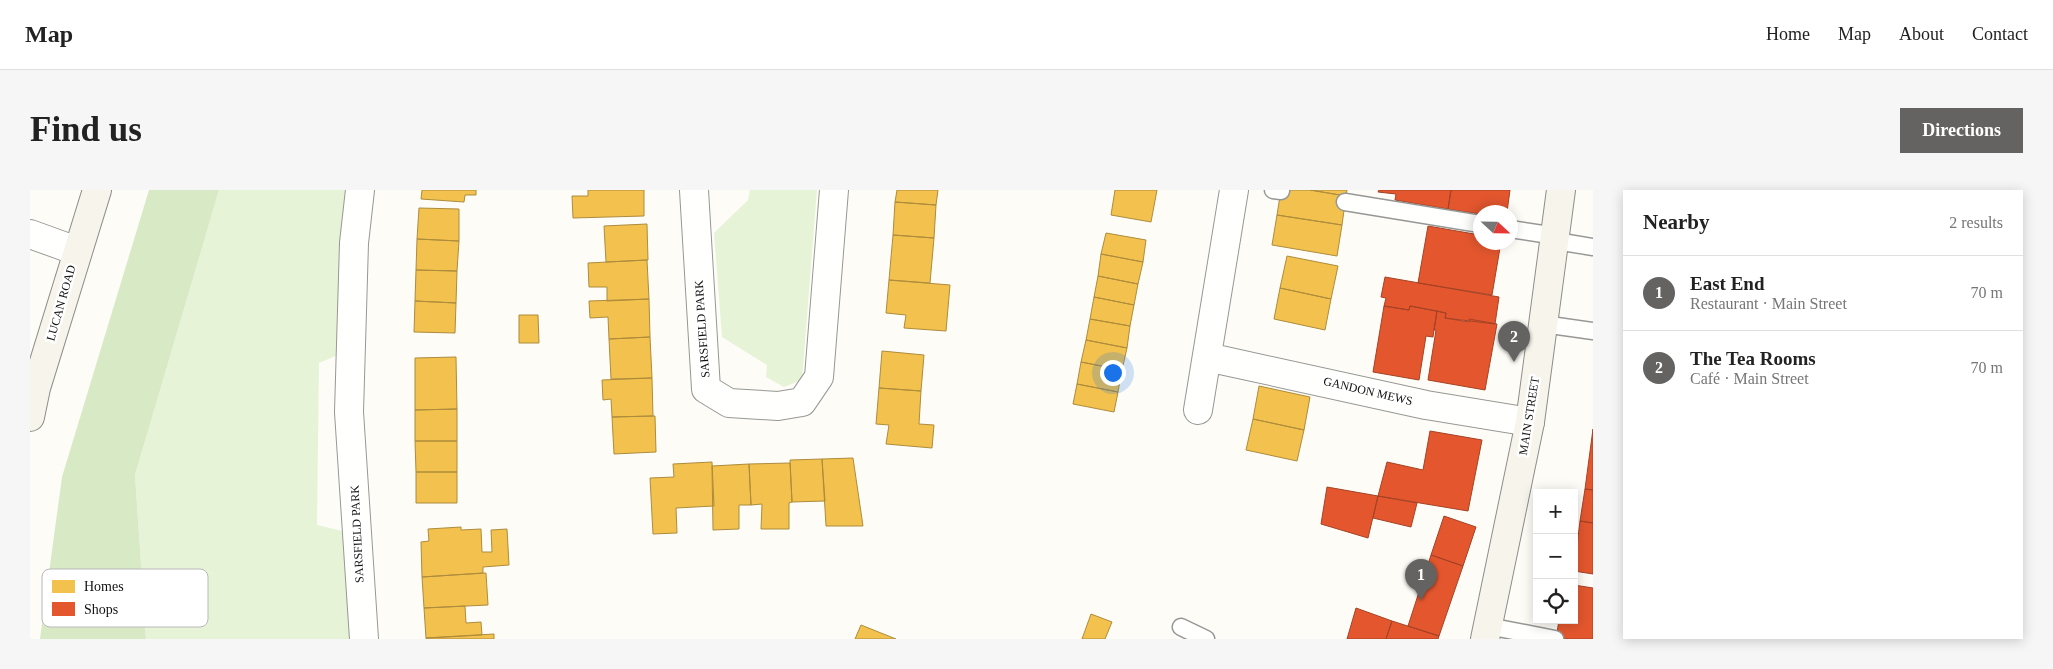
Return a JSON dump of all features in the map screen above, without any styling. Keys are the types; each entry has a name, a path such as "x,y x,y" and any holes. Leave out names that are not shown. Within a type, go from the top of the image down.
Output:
{"main road":[{"name":"LUCAN ROAD","path":"30,417 36,388 97,190"},
{"name":"MAIN STREET","path":"1487,633 1530,422 1556,239 1561,190"}],"street":[{"name":"SARSFIELD PARK","path":"360,190 354,243 349,412 364,639"},
{"name":"SARSFIELD PARK","path":"694,190 706,390 729,403 778,406 802,402 819,377 834,190"},
{"path":"1198,410 1234,190"},
{"path":"30,234 77,251"},
{"name":"GANDON MEWS","path":"1207,356 1426,404 1530,422"}],"lane":[{"path":"1345,202 1473,223"},
{"path":"1518,231 1593,247"},
{"path":"1543,324 1593,331"},
{"path":"1181,627 1206,639"},
{"path":"1487,633 1555,639"}],"green space":[{"path":"149,190 219,190 135,475 141,569 50,569 62,477"},
{"path":"219,190 345,190 338,355 319,363 317,525 342,531 351,639 146,639 145,627 208,627 208,569 141,569 135,475"},
{"path":"750,190 817,190 802,380 784,387 766,377 767,365 722,337 714,233 748,200"},
{"path":"42,624 42,627 145,627 146,639 40,639"}],"building: Homes":[{"path":"422,190 476,190 476,195 465,195 464,202 421,199"},
{"path":"588,190 644,190 644,216 573,218 572,196 588,196"},
{"path":"897,190 938,190 936,205 895,202"},
{"path":"1115,190 1157,190 1151,222 1111,215"},
{"path":"1281,190 1310,190 1346,196 1342,225 1277,215"},
{"path":"1310,190 1347,190 1346,196"},
{"path":"895,202 936,205 934,238 893,235"},
{"path":"419,208 459,209 459,241 417,239"},
{"path":"1277,215 1342,225 1337,256 1272,245"},
{"path":"647,224 648,260 606,262 604,226"},
{"path":"1106,233 1146,240 1143,262 1101,254"},
{"path":"893,235 934,238 930,283 889,280"},
{"path":"417,239 459,241 457,271 416,270"},
{"path":"1101,254 1143,262 1138,284 1098,276"},
{"path":"1287,256 1338,266 1331,299 1280,288"},
{"path":"647,260 649,299 607,301 607,287 589,287 588,263"},
{"path":"416,270 457,271 456,303 415,301"},
{"path":"1098,276 1138,284 1134,305 1094,297"},
{"path":"889,280 950,285 946,331 904,328 906,315 886,313"},
{"path":"1280,288 1331,299 1325,330 1274,319"},
{"path":"1094,297 1134,305 1130,326 1090,319"},
{"path":"649,299 650,337 609,339 608,317 590,318 589,301"},
{"path":"415,301 456,303 455,333 414,332"},
{"path":"519,315 538,315 539,343 519,343"},
{"path":"1090,319 1130,326 1127,348 1086,340"},
{"path":"650,337 652,378 611,379 609,339"},
{"path":"1086,340 1127,348 1122,370 1081,362"},
{"path":"882,351 924,355 921,391 879,388"},
{"path":"456,357 457,409 415,410 415,358"},
{"path":"1081,362 1122,370 1118,392 1077,384"},
{"path":"652,378 653,416 612,417 611,399 603,400 602,380"},
{"path":"1077,384 1118,392 1114,412 1073,404"},
{"path":"1259,386 1310,397 1304,430 1253,419"},
{"path":"879,388 921,391 919,424 934,425 932,448 886,444 889,425 876,424"},
{"path":"457,409 457,441 415,441 415,410"},
{"path":"655,416 656,452 614,454 612,417"},
{"path":"1253,419 1304,430 1297,461 1246,450"},
{"path":"415,441 457,441 457,472 416,472"},
{"path":"853,458 863,526 826,526 822,459"},
{"path":"822,459 825,501 792,502 790,460"},
{"path":"712,462 714,506 676,508 677,533 653,534 650,478 674,477 673,464"},
{"path":"790,463 792,502 789,503 789,529 761,529 762,504 751,505 749,464"},
{"path":"749,464 751,505 739,505 739,529 713,530 712,466"},
{"path":"416,472 457,472 457,503 416,503"},
{"path":"461,527 461,530 481,529 482,552 492,552 491,530 507,529 509,565 483,567 483,573 422,577 421,542 429,541 428,529"},
{"path":"486,573 488,605 424,608 422,577"},
{"path":"465,606 466,623 481,622 482,635 426,638 424,608"},
{"path":"1091,614 1112,622 1105,639 1082,639"},
{"path":"861,625 896,639 855,639"},
{"path":"494,634 494,639 426,639 426,638"}],"building: Shops":[{"path":"1379,190 1451,190 1448,209 1395,200 1396,194 1378,192"},
{"path":"1451,190 1510,190 1508,205 1473,205 1473,213 1448,209"},
{"path":"1428,226 1473,234 1473,250 1500,250 1492,295 1418,283"},
{"path":"1385,277 1499,297 1495,324 1445,318 1446,313 1410,306 1409,310 1384,306 1386,298 1381,297"},
{"path":"1384,306 1409,310 1410,306 1437,311 1433,337 1426,336 1419,380 1373,372"},
{"path":"1437,311 1446,313 1445,318 1469,322 1469,319 1497,324 1485,390 1428,380"},
{"path":"1593,429 1593,490 1585,489"},
{"path":"1430,431 1482,440 1468,511 1378,496 1387,462 1423,470"},
{"path":"1327,487 1378,496 1368,538 1321,524"},
{"path":"1585,489 1593,490 1593,523 1580,521"},
{"path":"1378,496 1417,503 1411,527 1373,518"},
{"path":"1444,516 1476,527 1463,566 1431,555"},
{"path":"1580,521 1593,523 1593,574 1578,572"},
{"path":"1431,555 1463,566 1439,636 1408,626"},
{"path":"1578,586 1593,588 1593,639 1556,639 1558,624 1578,624"},
{"path":"1356,608 1392,621 1386,639 1347,639"},
{"path":"1392,621 1439,636 1438,639 1386,639"}],"place":[{"name":"The Tea Rooms","path":"1514,362"},
{"name":"East End","path":"1421,600"}]}
